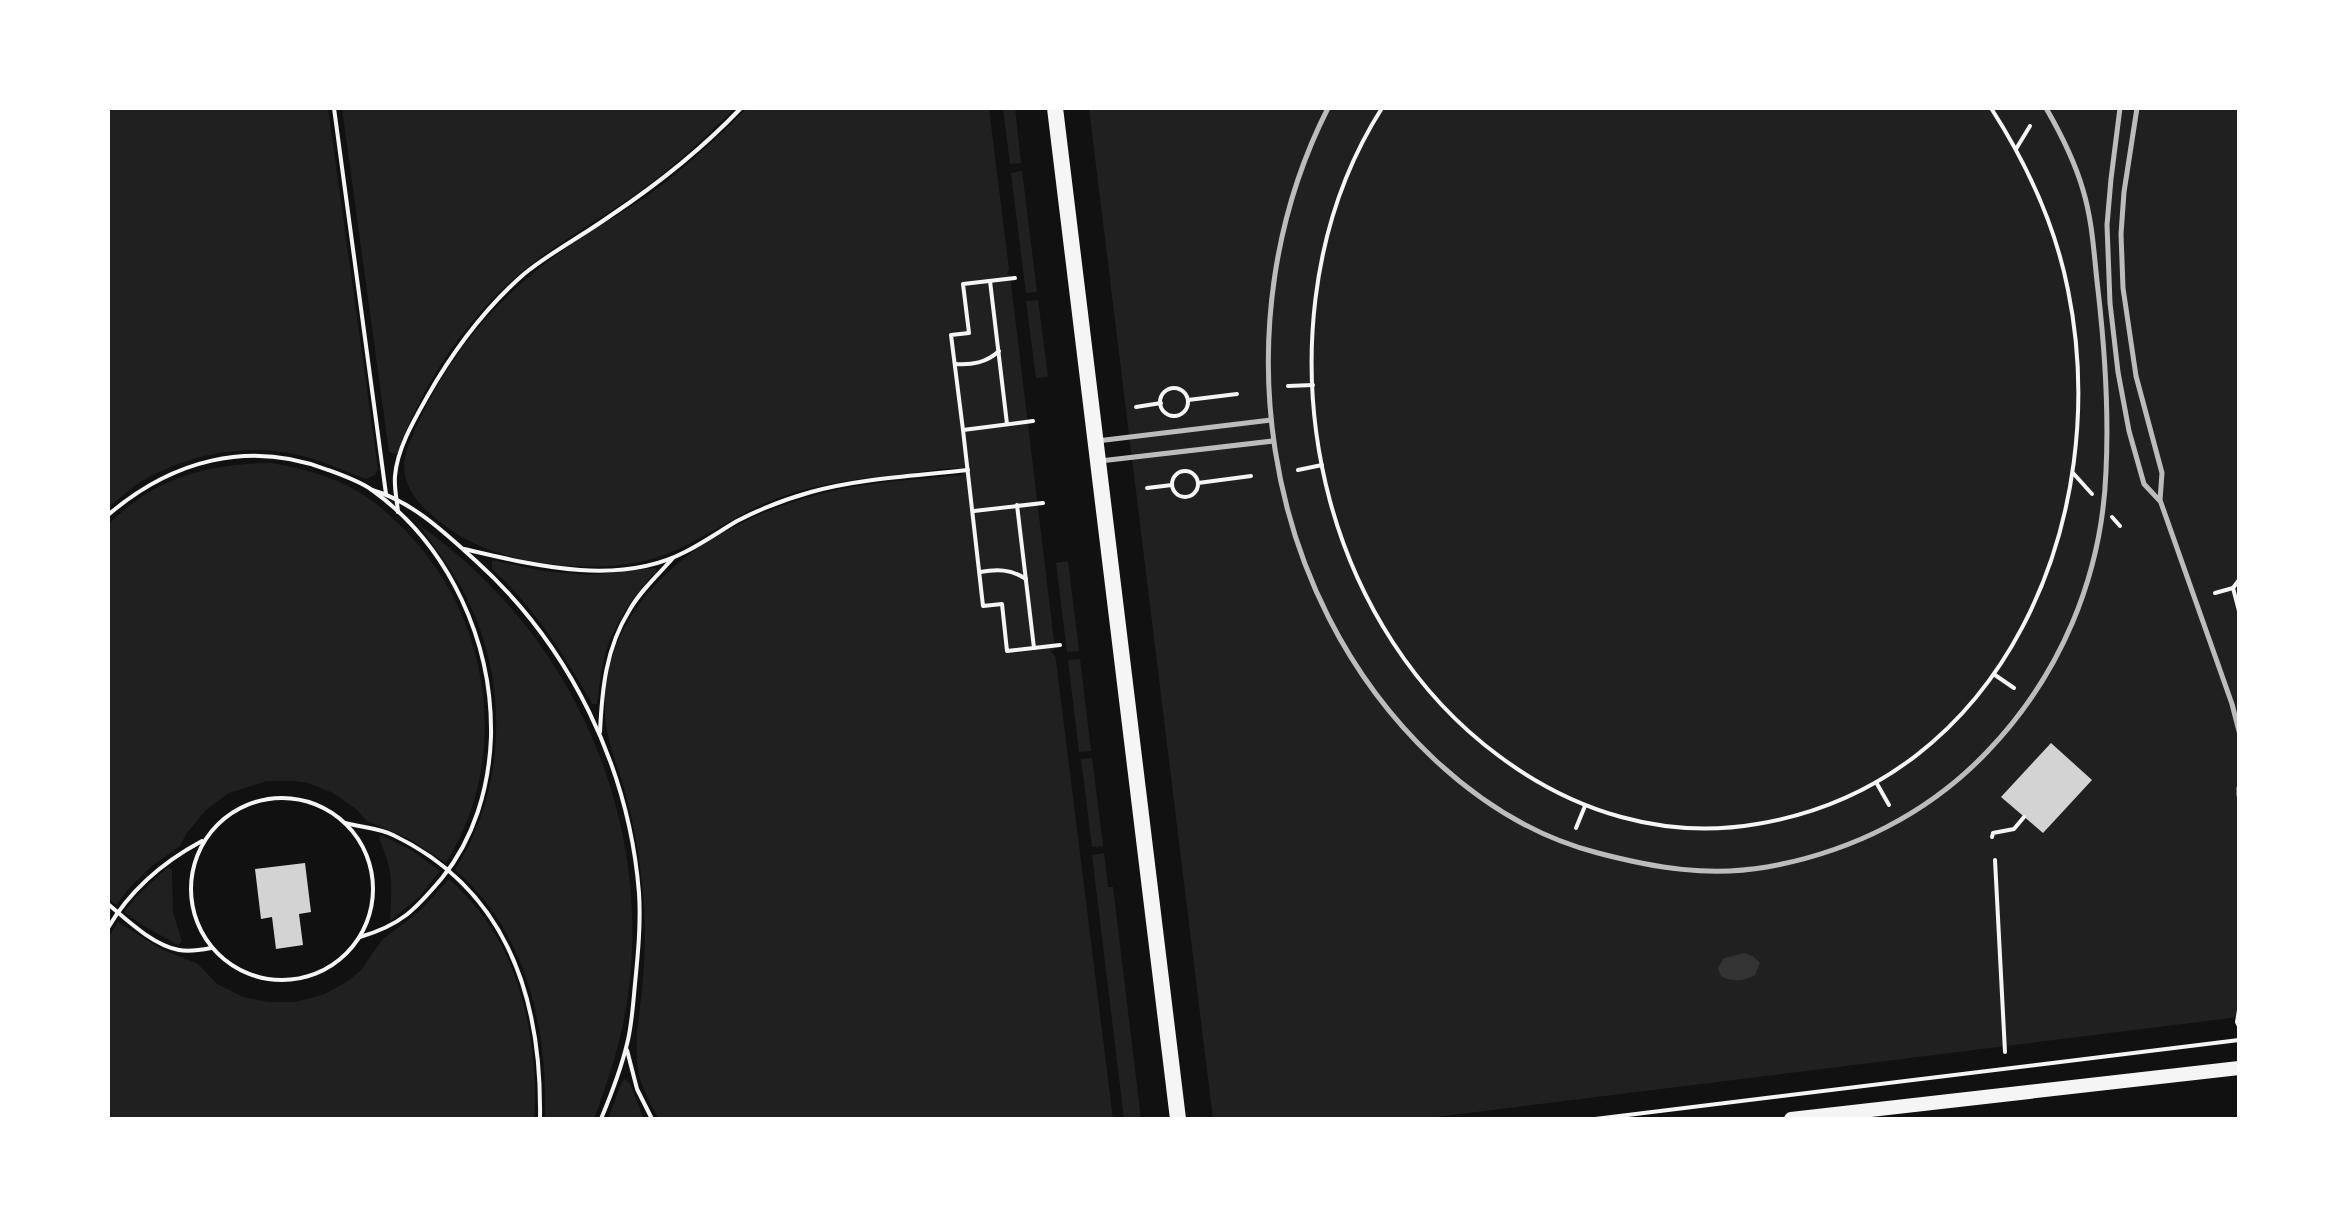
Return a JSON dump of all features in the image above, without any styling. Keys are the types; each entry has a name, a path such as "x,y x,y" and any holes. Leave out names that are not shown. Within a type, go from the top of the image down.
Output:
{"highway":[{"path":"1055,108 1178,1119"}],"main road":[{"path":"1791,1119 2239,1068"}],"lane":[{"path":"1328,108 1292,196 1274,274 1268,363 1273,441 1280,484 1291,525 1326,611 1346,649 1392,716 1464,786 1495,807 1539,833 1573,847 1653,867 1718,872 1784,864 1866,837 1912,815 1930,802 1961,777 1999,739 2030,700 2083,600 2103,508 2107,450 2103,328 2094,246 2083,191 2071,157 2046,108"},
{"path":"2120,108 2107,225 2110,303 2129,431 2144,484 2160,500 2236,703 2239,731"},
{"path":"2137,108 2124,192 2121,234 2123,288 2136,376 2162,473 2160,500"},
{"path":"1096,441 1271,420"},
{"path":"1099,462 1273,441"},
{"path":"2239,788 2239,795"}],"path":[{"path":"334,108 386,494"},
{"path":"398,513 396,465 421,408 452,355 484,314 542,260 674,171 741,108"},
{"path":"1382,108 1349,171 1330,224 1315,309 1313,385 1322,465 1337,526 1355,572 1385,629 1424,686 1493,752 1545,787 1585,806 1659,826 1704,829 1771,822 1814,811 1835,803 1900,767 1949,727 1995,675 2044,585 2058,542 2073,473 2079,388 2076,346 2063,268 2045,212 2034,183 1991,108"},
{"path":"2016,149 2030,126"},
{"path":"1015,278 963,284 969,333 951,335 983,606 1002,604 1007,651 1060,645"},
{"path":"990,281 1007,424"},
{"path":"955,364 979,363 999,351"},
{"path":"1288,386 1313,385"},
{"path":"1173,388 1181,390 1188,400 1186,410 1174,416 1165,412 1161,403 1162,395 1173,388"},
{"path":"1188,400 1237,394"},
{"path":"1136,407 1161,403"},
{"path":"963,430 1033,421"},
{"path":"108,515 148,484 205,462 240,456 297,460 386,494 418,512 462,548 519,605 546,639 593,717 626,811 634,852 639,894 638,961 627,1047 601,1119"},
{"path":"1298,470 1322,465"},
{"path":"462,548 531,564 589,571 642,565 675,556 758,511 811,491 874,480 968,470"},
{"path":"1182,471 1194,475 1198,483 1194,495 1185,498 1177,495 1172,485 1175,475 1182,471"},
{"path":"2073,473 2093,495"},
{"path":"1198,483 1251,476"},
{"path":"1147,488 1172,485"},
{"path":"360,937 393,925 407,916 460,853 485,786 490,746 490,695 477,635 463,602 430,549 398,513 371,489"},
{"path":"972,511 1043,503"},
{"path":"1017,505 1034,648"},
{"path":"600,733 605,670 619,628 630,609 675,556"},
{"path":"980,572 1009,571 1026,579"},
{"path":"2215,593 2233,588 2239,580"},
{"path":"2233,588 2239,611"},
{"path":"1995,675 2014,688"},
{"path":"1876,782 1889,805"},
{"path":"261,799 297,799 331,812 345,823 365,852 372,877 372,903 360,937 326,969 281,981 250,975 223,960 212,948 196,920 191,896 192,872 204,840 215,826 237,810 261,799"},
{"path":"1576,828 1585,806"},
{"path":"1992,837 1993,833 2014,829 2024,817"},
{"path":"345,823 393,835 447,871 496,923 517,966 535,1035 540,1072 540,1119"},
{"path":"108,928 147,879 204,840"},
{"path":"1995,860 2005,1052"},
{"path":"108,904 155,940 171,948 181,951 212,948"},
{"path":"2239,1010 2239,1026"},
{"path":"1595,1119 2239,1040"},
{"path":"627,1047 637,1089 652,1119"}],"shaded area":[{"path":"108,108 328,108 378,469 375,475 366,479 284,452 226,452 188,460 153,475 108,508"},
{"path":"342,108 735,108 660,176 545,254 497,294 446,356 395,454 389,452"},
{"path":"747,108 989,108 1054,641 1054,650 1050,651 1056,661 1113,1119 659,1119 639,1075 637,1043 644,954 643,893 634,829 609,741 605,710 609,669 623,631 644,598 671,570 703,545 738,525 775,508 831,491 963,475 963,468 866,478 813,488 761,505 684,546 652,559 587,567 536,562 486,548 444,525 423,507 408,486 404,462 416,427 439,382 483,322 537,270 657,189"},
{"path":"1003,108 1015,108 1021,163 1010,164"},
{"path":"1089,108 2239,108 2239,1017 1420,1119 1213,1119"},
{"path":"1022,171 1037,292 1026,293 1011,173"},
{"path":"1038,300 1048,377 1036,378 1026,301"},
{"path":"272,463 330,478 367,497 407,532 441,575 461,613 475,654 483,697 484,740 479,782 466,824 446,863 409,839 367,821 333,793 308,783 267,781 229,793 207,809 180,846 152,866 116,905 108,898 108,525 144,495 183,476 226,466"},
{"path":"419,525 475,570 523,622 563,680 594,742 617,809 629,878 632,949 624,1020 594,1119 545,1119 542,1051 528,984 500,922 480,895 455,870 484,808 496,742 496,708 484,641 472,609 455,576"},
{"path":"492,560 543,571 588,575 656,568 613,634 603,665 597,704 592,704 534,614 492,569"},
{"path":"1068,561 1079,651 1067,652 1056,563"},
{"path":"1080,659 1091,751 1079,752 1068,660"},
{"path":"1092,758 1103,846 1092,847 1081,759"},
{"path":"381,835 411,850 440,871 419,897 390,921 391,879 379,838"},
{"path":"1104,853 1108,887 1113,887 1141,1119 1124,1119 1092,855"},
{"path":"168,867 172,870 173,912 182,942 178,945 124,912"},
{"path":"449,879 486,920 502,946 521,994 532,1045 534,1119 108,1119 108,938 118,922 163,950 198,964 217,984 243,997 269,1002 296,1002 325,994 348,981 361,970 382,940 421,910"},
{"path":"1745,953 1760,963 1755,975 1738,980 1721,976 1718,968 1724,958"},
{"path":"625,1079 630,1084 644,1119 608,1119"}],"building":[{"path":"2051,743 2092,780 2043,833 2001,797"},
{"path":"305,863 311,912 299,914 303,945 276,949 272,917 261,919 255,869"}]}
